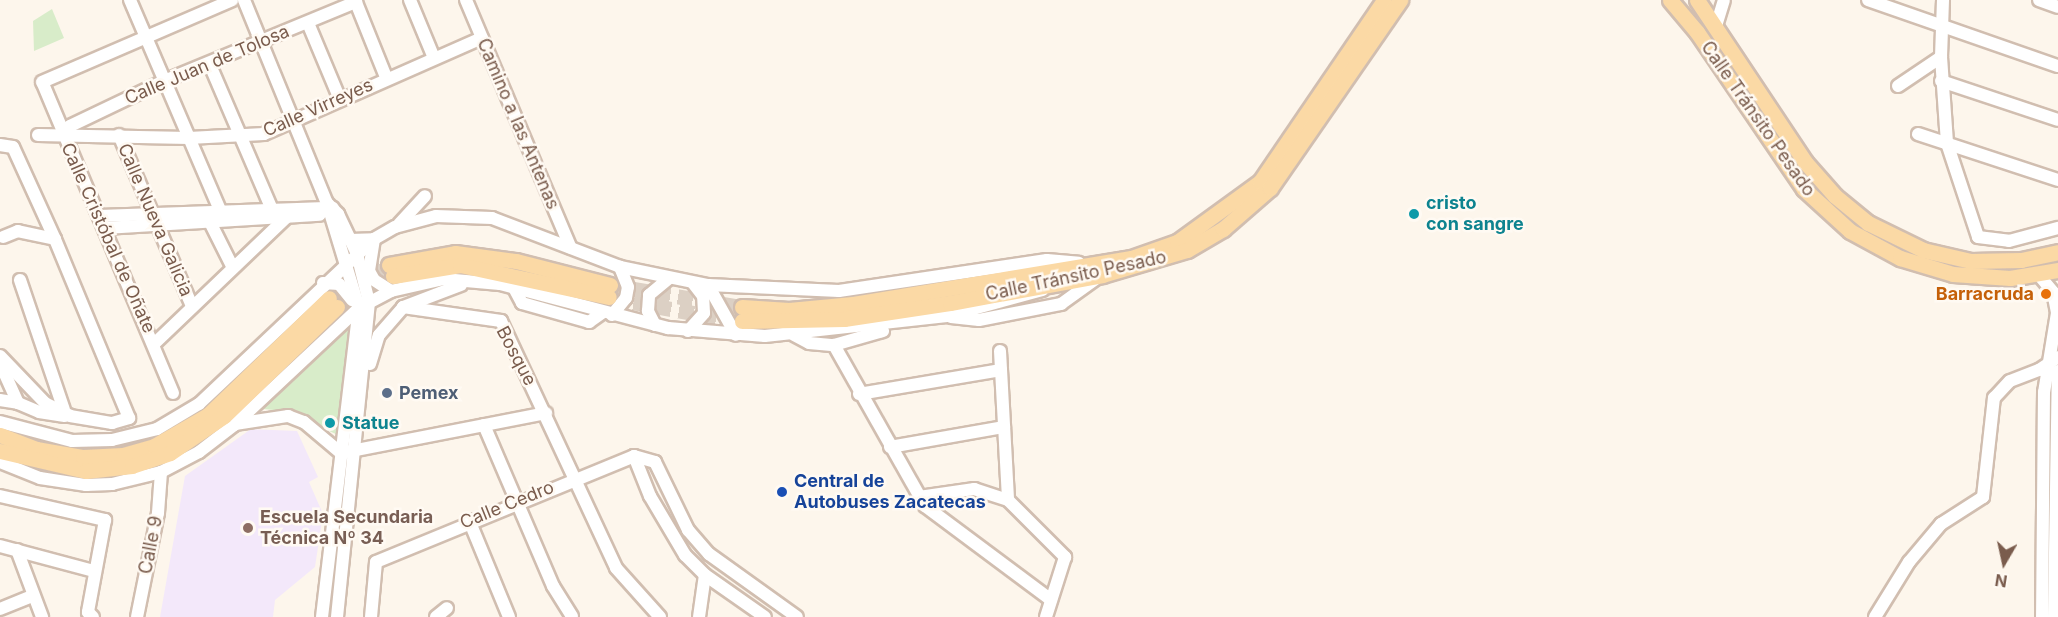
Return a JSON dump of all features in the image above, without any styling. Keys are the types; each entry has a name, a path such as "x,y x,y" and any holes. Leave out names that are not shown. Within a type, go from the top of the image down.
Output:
{"main road":[{"name":"Calle Tránsito Pesado","path":"740,321 844,319 1055,281 1177,242 1260,182 1384,0"},
{"name":"Calle Tránsito Pesado","path":"740,321 789,309 853,304 1097,269 1186,250 1253,204 1287,166 1400,0"},
{"name":"Calle Tránsito Pesado","path":"1670,0 1705,44 1804,189 1850,231 1899,258 1953,274 1986,278 2058,270"},
{"name":"Calle Tránsito Pesado","path":"1697,0 1805,162 1835,196 1868,223 1911,246 1971,261 2021,261 2058,252"},
{"path":"391,278 455,253 516,261 610,291"},
{"path":"0,435 36,449 82,457 116,456 154,446 207,414 334,301"},
{"path":"0,451 86,471 132,466 170,453 207,431 334,301"}],"street":[{"path":"130,0 220,210"},
{"path":"147,37 232,0"},
{"path":"244,0 292,120 352,258 364,305 363,382 337,617"},
{"path":"410,0 435,58"},
{"name":"Camino a las Antenas","path":"466,0 571,248"},
{"path":"1716,26 1724,0"},
{"path":"1868,0 1883,2 1940,25 2058,66"},
{"path":"1943,0 1940,25 1941,81 1947,143 1978,237 2009,241 2058,228"},
{"path":"2038,0 2058,7"},
{"path":"355,1 387,78"},
{"name":"Calle Juan de Tolosa","path":"62,134 70,126 164,81 210,65 355,1"},
{"path":"308,23 339,97"},
{"name":"Calle Cristóbal de Oñate","path":"147,37 42,82 62,134 155,343 173,393"},
{"name":"Calle Virreyes","path":"38,135 244,137 292,120 339,97 482,38"},
{"path":"1898,86 1941,57"},
{"path":"210,65 244,137 271,207"},
{"path":"1941,81 2058,120"},
{"path":"1918,134 2058,180"},
{"name":"Calle Nueva Galicia","path":"119,135 192,306"},
{"path":"0,145 13,147 56,238 129,418 112,423 67,413 39,412 18,403 0,400"},
{"path":"395,227 425,196"},
{"path":"102,222 271,207 330,210"},
{"path":"154,219 210,222 286,218 330,210"},
{"path":"0,471 102,486 161,472 199,452 234,425 334,301 352,258 374,239 395,227 436,216 492,218 620,267 708,285 839,291 1047,260 1097,269"},
{"path":"155,343 286,218"},
{"path":"210,222 233,267"},
{"path":"3,237 18,231 56,238"},
{"path":"374,239 369,271 381,287 391,278 483,281 514,288 522,303 588,322 607,314 626,298 628,287 620,267"},
{"path":"345,242 374,239"},
{"path":"0,422 72,441 112,440 157,429 199,404 334,301 345,242"},
{"path":"947,316 979,320 1061,304 1097,269"},
{"path":"2038,274 2053,292 2057,313 2047,364 2056,530 2054,617"},
{"path":"322,617 341,453 364,305 391,278"},
{"path":"655,325 648,311 650,294 669,278"},
{"path":"20,280 67,413"},
{"path":"363,382 380,336 403,307 444,288 483,281"},
{"path":"794,335 947,316 1040,293 1055,281"},
{"path":"688,331 704,313 703,296 693,283"},
{"path":"708,285 740,321"},
{"path":"334,301 364,305"},
{"name":"Bosque","path":"403,307 501,321 546,412 616,568 660,617"},
{"path":"607,314 688,331 740,321 794,335 809,343 834,345 904,323"},
{"path":"834,345 859,394 919,497 1051,600"},
{"path":"1000,351 1008,500"},
{"path":"0,356 45,403 67,413"},
{"path":"1875,617 1909,562 1941,524 1979,501 1985,490 1990,409 2002,388 2058,357"},
{"path":"0,363 18,403"},
{"path":"859,394 1001,370"},
{"path":"2042,617 2043,540 2050,431 2058,371"},
{"path":"341,453 546,412"},
{"path":"234,425 288,416 304,422 341,453"},
{"path":"484,425 569,615"},
{"path":"890,447 1004,427"},
{"path":"634,456 670,532 705,575 765,617"},
{"path":"634,456 655,462 688,530 709,554 797,617"},
{"name":"Calle Cedro","path":"371,617 376,562 382,558 518,500 634,456"},
{"path":"0,462 40,478"},
{"name":"Calle 9","path":"137,617 160,493 161,472"},
{"path":"919,497 974,489 1008,500 1065,557 1046,617"},
{"path":"0,496 105,520 88,612 93,617"},
{"path":"469,520 509,617"},
{"path":"2043,540 2056,530"},
{"path":"6,549 94,571"},
{"path":"6,549 33,596 42,617"},
{"path":"2042,574 2056,567"},
{"path":"699,617 705,575"},
{"path":"0,609 33,596"},
{"path":"436,617 447,608"}],"shaded area":[{"name":"Escuela Secundaria Técnica Nº 34","path":"251,429 297,431 318,477 309,482 323,514 315,567 275,600 273,617 160,617 185,476"}],"green space":[{"path":"52,9 64,38 34,51 33,21"},
{"path":"349,325 338,435 285,411 263,409"}],"tunnel":[{"path":"329,298 389,265"},
{"path":"610,285 742,307"},
{"path":"611,298 738,321"}],"place":[{"name":"cristo con sangre","path":"1414,214"},
{"name":"Barracruda","path":"2046,294"},
{"name":"Pemex","path":"387,393"},
{"name":"Statue","path":"330,423"},
{"name":"Central de Autobuses Zacatecas","path":"782,492"},
{"name":"Escuela Secundaria Técnica Nº 34","path":"248,528"}]}
